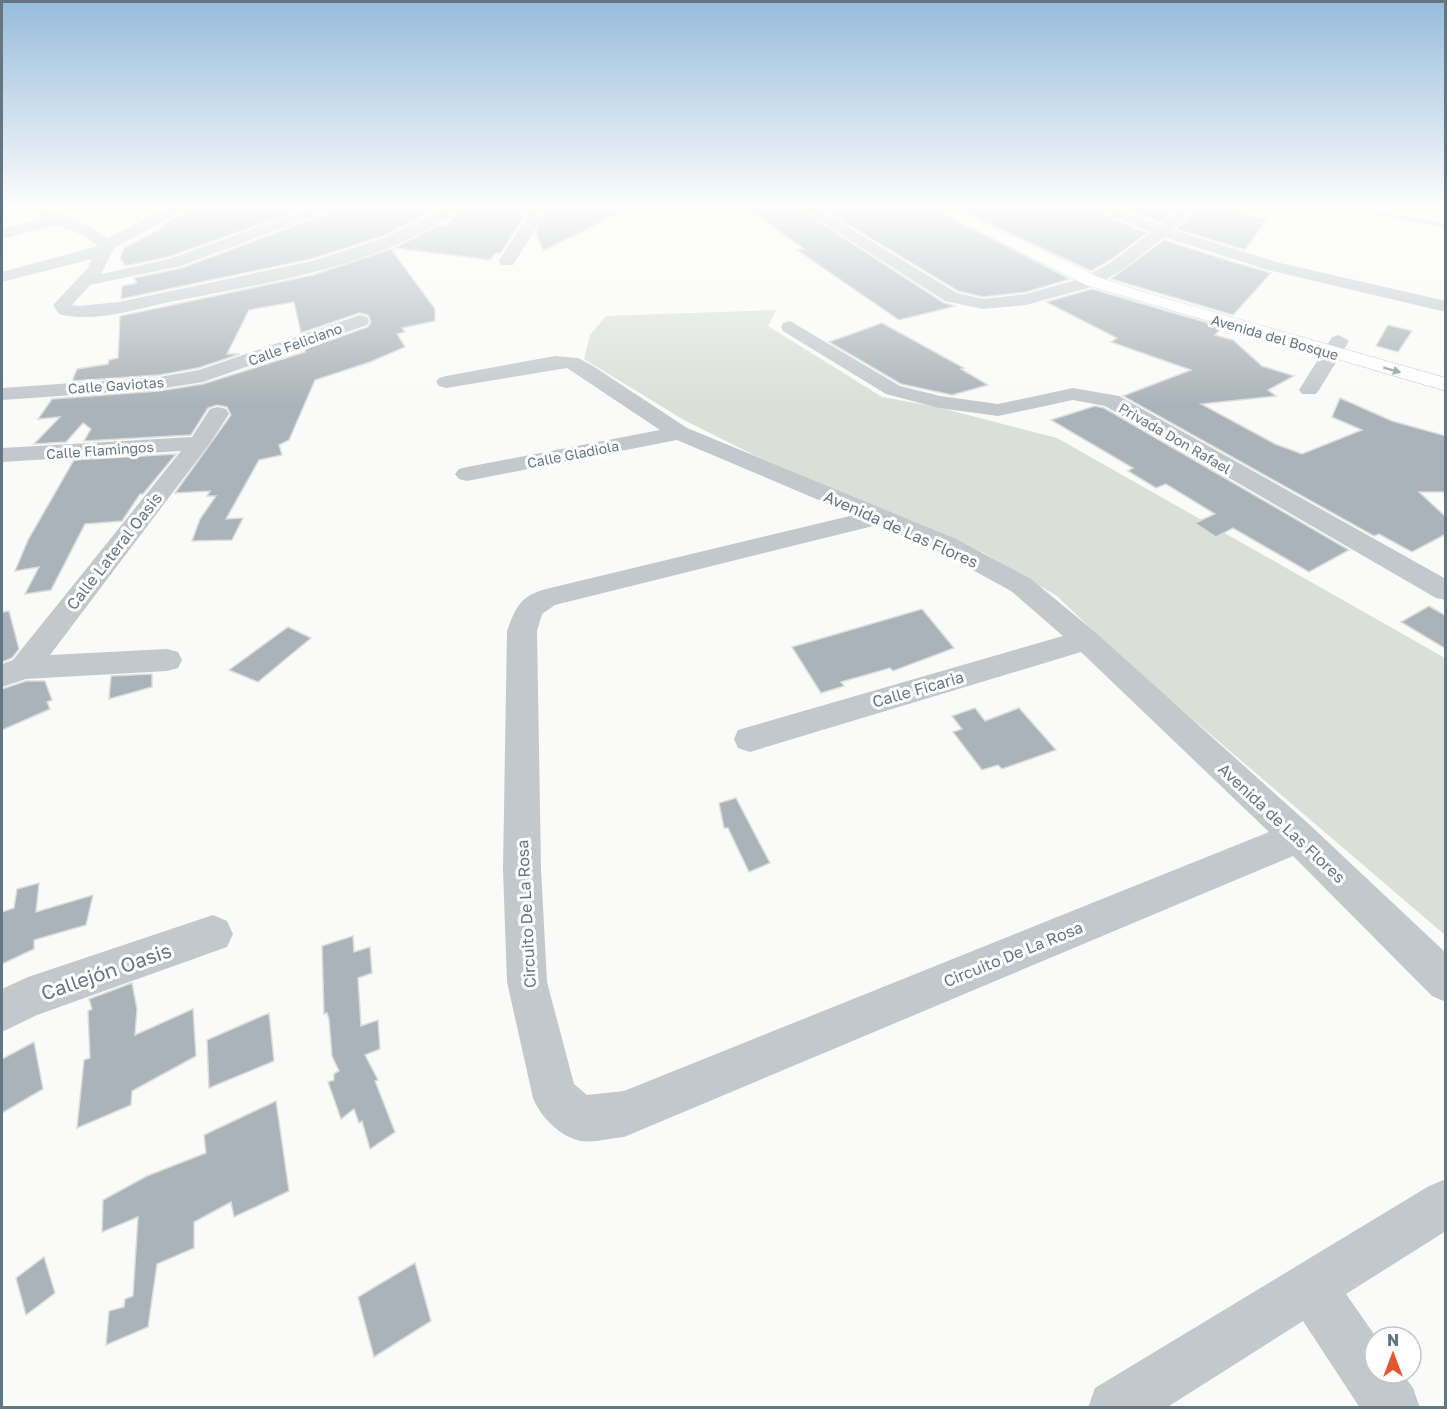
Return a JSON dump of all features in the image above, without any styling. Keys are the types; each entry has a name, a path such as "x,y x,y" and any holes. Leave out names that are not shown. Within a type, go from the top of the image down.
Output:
{"street":[{"path":"91,275 66,298 62,305 65,310 121,306 271,275"},
{"path":"85,281 129,275"},
{"path":"915,275 951,297 964,302 991,306 1074,288 1101,275"},
{"name":"Avenida del Bosque","path":"1093,275 1178,309 1334,347 1446,370"},
{"name":"Avenida del Bosque","path":"1094,275 1098,277"},
{"path":"1306,275 1446,307"},
{"name":"Calle Feliciano","path":"230,368 360,321"},
{"name":"Privada Don Rafael","path":"790,327 893,390 939,402 998,410 1073,393 1111,401 1446,591"},
{"path":"1308,390 1334,347"},
{"name":"Avenida del Bosque","path":"1334,347 1446,385"},
{"name":"Avenida de Las Flores","path":"446,382 555,362 571,362 679,434 946,545 1021,585 1086,640 1298,837 1446,981"},
{"name":"Calle Gaviotas","path":"2,394 181,380 230,368"},
{"name":"Calle Lateral Oasis","path":"13,672 199,443 218,414"},
{"name":"Calle Gladiola","path":"467,474 679,434"},
{"name":"Calle Flamingos","path":"2,455 49,454 199,443"},
{"name":"Circuito De La Rosa","path":"878,517 546,598 529,609 522,631 522,869 527,982 555,1098 581,1118 624,1114 1298,837"},
{"name":"Calle Ficaria","path":"750,738 1086,640"},
{"path":"13,672 167,660"},
{"name":"Callejón Oasis","path":"2,1011 28,998 213,934"},
{"path":"1115,1407 1446,1203"},
{"path":"1311,1288 1392,1407"}],"shaded area":[{"path":"776,310 768,326 882,397 937,407 1057,438 1445,658 1445,935 1120,657 1057,596 984,553 760,458 684,420 584,359 590,335 606,316"}],"building":[{"path":"150,275 236,275 121,299 122,286 137,283 134,278"},
{"path":"313,275 410,275 435,309 435,321 402,328 405,332 397,334 405,347 370,362 315,380 289,440 279,445 282,455 259,460 226,519 243,518 232,540 192,541 200,519 216,496 207,496 210,491 175,493 231,415 227,407 217,405 208,408 191,435 84,441 91,429 83,423 66,442 34,444 60,417 38,419 52,399 159,391 203,384 305,352 305,349 368,327 371,322 368,315 359,313 301,333 294,302 249,310 227,354 240,354 198,368 159,375 72,381 77,369 108,364 109,360 118,358 120,316"},
{"path":"833,275 900,275 944,303 956,306 899,320"},
{"path":"931,275 1062,275 1070,279 1026,292 983,297 958,291"},
{"path":"1117,275 1269,275 1233,315 1111,279"},
{"path":"1092,289 1222,327 1215,335 1233,340 1262,366 1294,376 1268,390 1276,396 1201,404 1275,444 1302,454 1362,430 1332,417 1340,398 1392,421 1446,436 1446,492 1419,492 1446,517 1446,534 1412,552 1379,534 1374,536 1123,396 1191,370 1111,342 1117,338 1046,302"},
{"path":"882,323 964,368 961,369 988,385 952,395 901,384 829,342"},
{"path":"1388,325 1412,331 1398,352 1376,346"},
{"path":"1095,406 1104,408 1349,550 1309,572 1233,528 1216,537 1195,523 1215,514 1166,484 1156,488 1128,471 1133,468 1051,420"},
{"path":"176,454 143,494 140,494 122,521 85,524 51,590 25,594 39,567 15,571 28,540 74,460"},
{"path":"1429,606 1446,616 1446,649 1401,622"},
{"path":"922,609 954,648 893,671 890,668 841,682 844,686 821,693 792,647"},
{"path":"9,611 19,649 12,658 2,662 2,612"},
{"path":"288,627 311,638 258,682 229,670"},
{"path":"152,674 152,687 109,699 111,676"},
{"path":"26,681 45,681 52,700 47,702 50,709 2,730 2,689"},
{"path":"975,708 985,721 1019,708 1056,750 1002,769 998,765 982,770 953,732 962,729 952,716"},
{"path":"736,798 770,863 749,872 728,828 724,828 719,803"},
{"path":"39,883 36,912 93,895 86,925 34,940 34,949 2,964 2,912 14,908 17,889"},
{"path":"353,936 354,952 370,947 372,973 358,978 361,1026 378,1020 380,1049 365,1055 378,1080 375,1081 395,1132 370,1149 362,1121 359,1123 354,1109 341,1119 328,1082 334,1080 334,1074 339,1071 332,1056 329,1019 327,1013 324,1014 322,946"},
{"path":"132,983 137,1009 135,1035 193,1009 196,1056 132,1091 131,1105 77,1128 84,1060 90,1058 88,1011 92,1009 89,999"},
{"path":"269,1013 274,1061 209,1088 207,1040"},
{"path":"34,1042 43,1089 2,1113 2,1059"},
{"path":"276,1101 289,1191 234,1217 231,1202 194,1222 194,1248 157,1264 148,1327 106,1345 109,1311 124,1307 125,1299 133,1296 138,1217 102,1232 103,1200 147,1176 206,1153 204,1135"},
{"path":"44,1257 55,1293 26,1315 16,1278"},
{"path":"415,1263 431,1321 374,1357 358,1297"}]}
